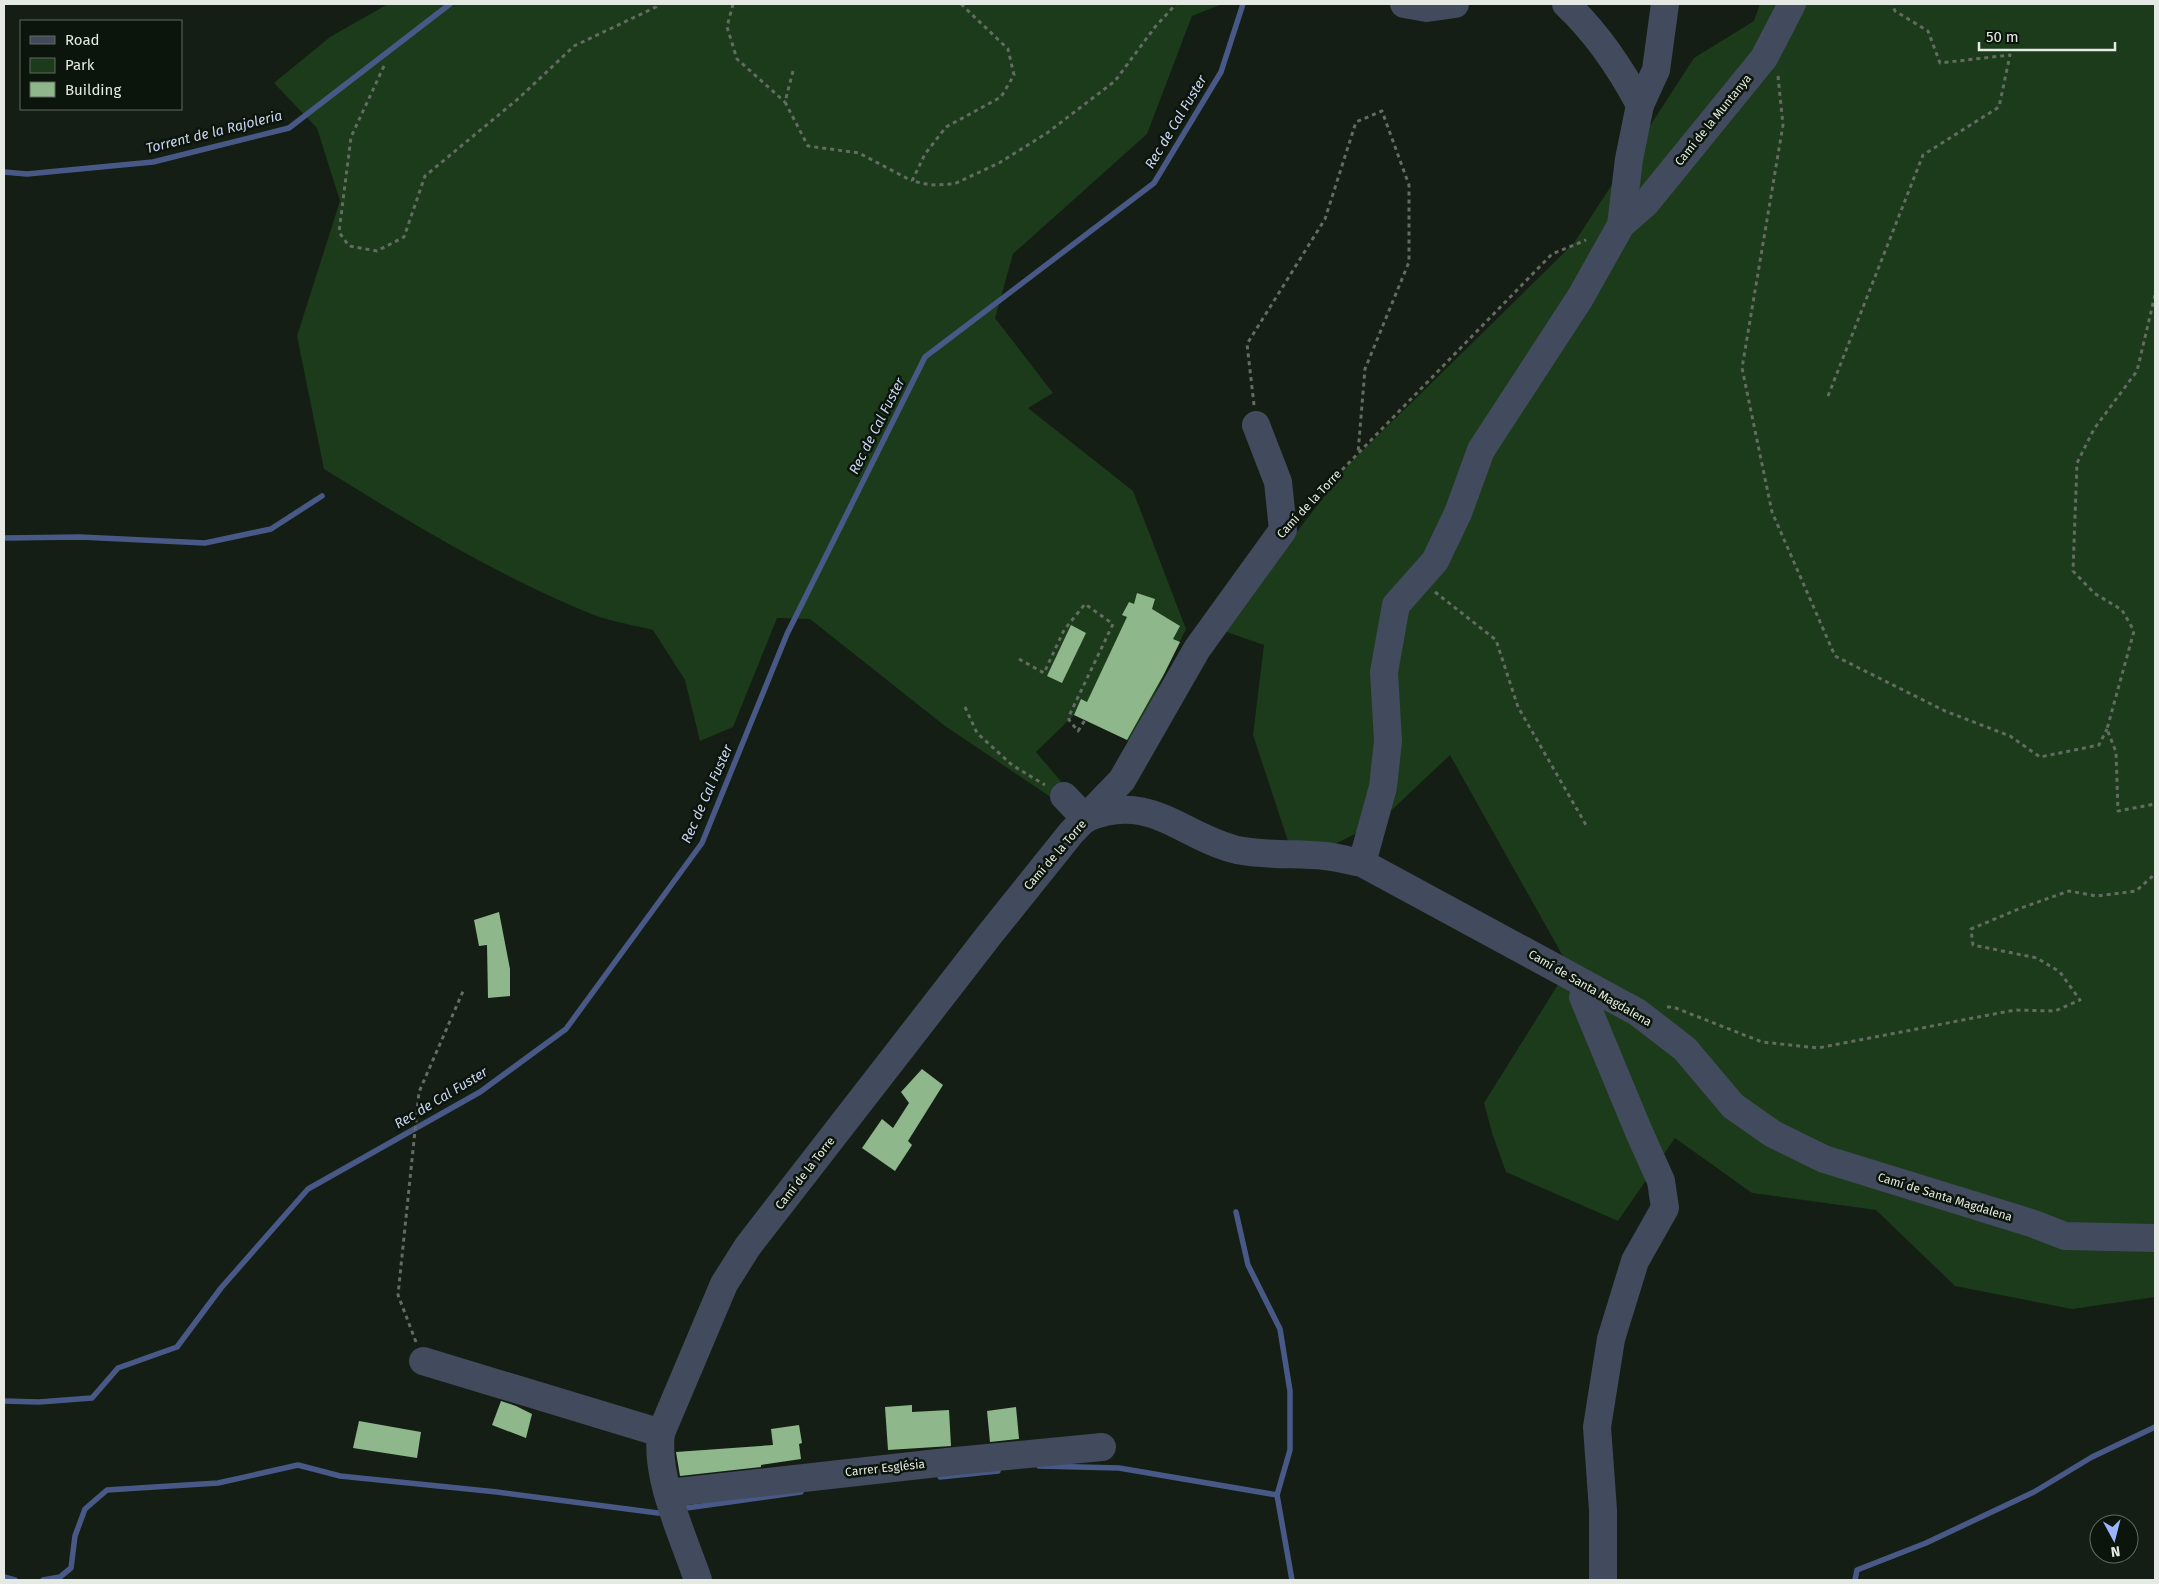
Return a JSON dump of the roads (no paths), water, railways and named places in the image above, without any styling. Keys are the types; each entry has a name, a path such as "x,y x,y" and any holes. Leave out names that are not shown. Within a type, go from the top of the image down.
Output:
{"street":[{"path":"1404,4 1427,8 1455,4"},
{"path":"1566,4 1582,19 1629,84 1640,104"},
{"path":"1362,863 1383,787 1388,741 1384,672 1396,605 1435,562 1458,513 1481,450 1580,298 1621,226 1629,159 1640,104 1656,70 1665,4"},
{"name":"Camí de la Muntanya","path":"1621,226 1646,203 1764,58 1792,4"},
{"name":"Camí de la Torre","path":"698,1580 664,1484 659,1450 661,1433 688,1365 724,1284 748,1246 990,934 1071,833 1122,780 1197,649 1283,530 1278,482 1256,425"},
{"path":"1064,796 1086,819"},
{"name":"Camí de Santa Magdalena","path":"1086,819 1117,809 1156,814 1188,830 1237,850 1324,856 1362,863 1539,957 1589,987 1637,1012 1686,1049 1733,1106 1773,1134 1824,1159 2026,1221 2065,1236 2155,1238"},
{"path":"1589,987 1583,997 1661,1181 1665,1208 1635,1261 1610,1349 1597,1427 1603,1510 1603,1580"},
{"path":"423,1361 661,1433"},
{"name":"Carrer Església","path":"668,1493 946,1462 1102,1447"}],"waterway":[{"name":"Torrent de la Rajoleria","path":"4,172 27,174 153,162 289,128 450,4"},
{"name":"Rec de Cal Fuster","path":"4,1401 39,1402 92,1398 118,1368 177,1347 221,1288 308,1189 480,1092 566,1029 702,843 787,634 925,357 1154,183 1221,72 1243,4"},
{"path":"4,538 80,537 205,543 271,529 322,496"},
{"path":"1236,1212 1248,1265 1280,1329 1290,1391 1290,1450 1277,1495 1292,1580"},
{"path":"1855,1580 1857,1570 1926,1543 2034,1492 2092,1457 2155,1427"},
{"path":"43,1580 60,1577 71,1568 75,1536 85,1509 107,1490 218,1483 298,1465 340,1476 497,1492 658,1513 665,1512"},
{"path":"1039,1466 1119,1468 1277,1495"},
{"path":"940,1477 998,1471"},
{"path":"679,1509 801,1492"},
{"path":"4,1577 15,1580"}]}
